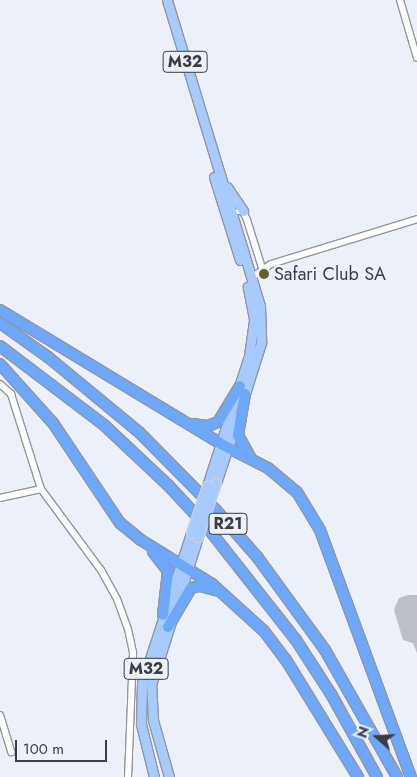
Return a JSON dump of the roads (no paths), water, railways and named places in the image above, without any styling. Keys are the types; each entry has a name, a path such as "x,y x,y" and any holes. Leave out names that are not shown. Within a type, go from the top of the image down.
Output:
{"highway":[{"path":"0,310 224,446 250,458 290,484 314,516 410,777"},
{"name":"R21","path":"0,323 48,357 138,432 216,510 258,558 324,650 397,777"},
{"name":"R21","path":"0,346 104,425 168,485 207,527 296,640 331,694 377,777"},
{"path":"0,364 52,423 114,516 159,556 168,571 163,615"},
{"path":"185,422 204,426 218,422 243,390"},
{"path":"243,390 238,435 250,458"},
{"path":"141,540 184,566 221,592 251,617 274,644 358,777"},
{"path":"168,627 191,588 200,586 221,592"}],"main road":[{"name":"M32","path":"167,0 253,308 252,343 243,390"},
{"name":"M32","path":"195,535 207,486 224,446 262,334 260,306 227,212 217,167 203,124"},
{"path":"217,167 243,211"},
{"name":"M32","path":"154,777 143,735 140,700 146,666 163,615 216,484 224,446"},
{"name":"M32","path":"169,777 153,720 151,694 154,673 184,566"}],"street":[{"path":"400,0 417,58"},
{"path":"227,212 243,211 262,268"},
{"path":"251,278 262,268 417,219"},
{"path":"1,386 11,394 41,489 104,576 117,599 128,629 133,653 128,777"},
{"path":"0,498 41,489"},
{"path":"0,715 11,752"}],"place":[{"name":"Safari Club SA","path":"264,274"}]}
